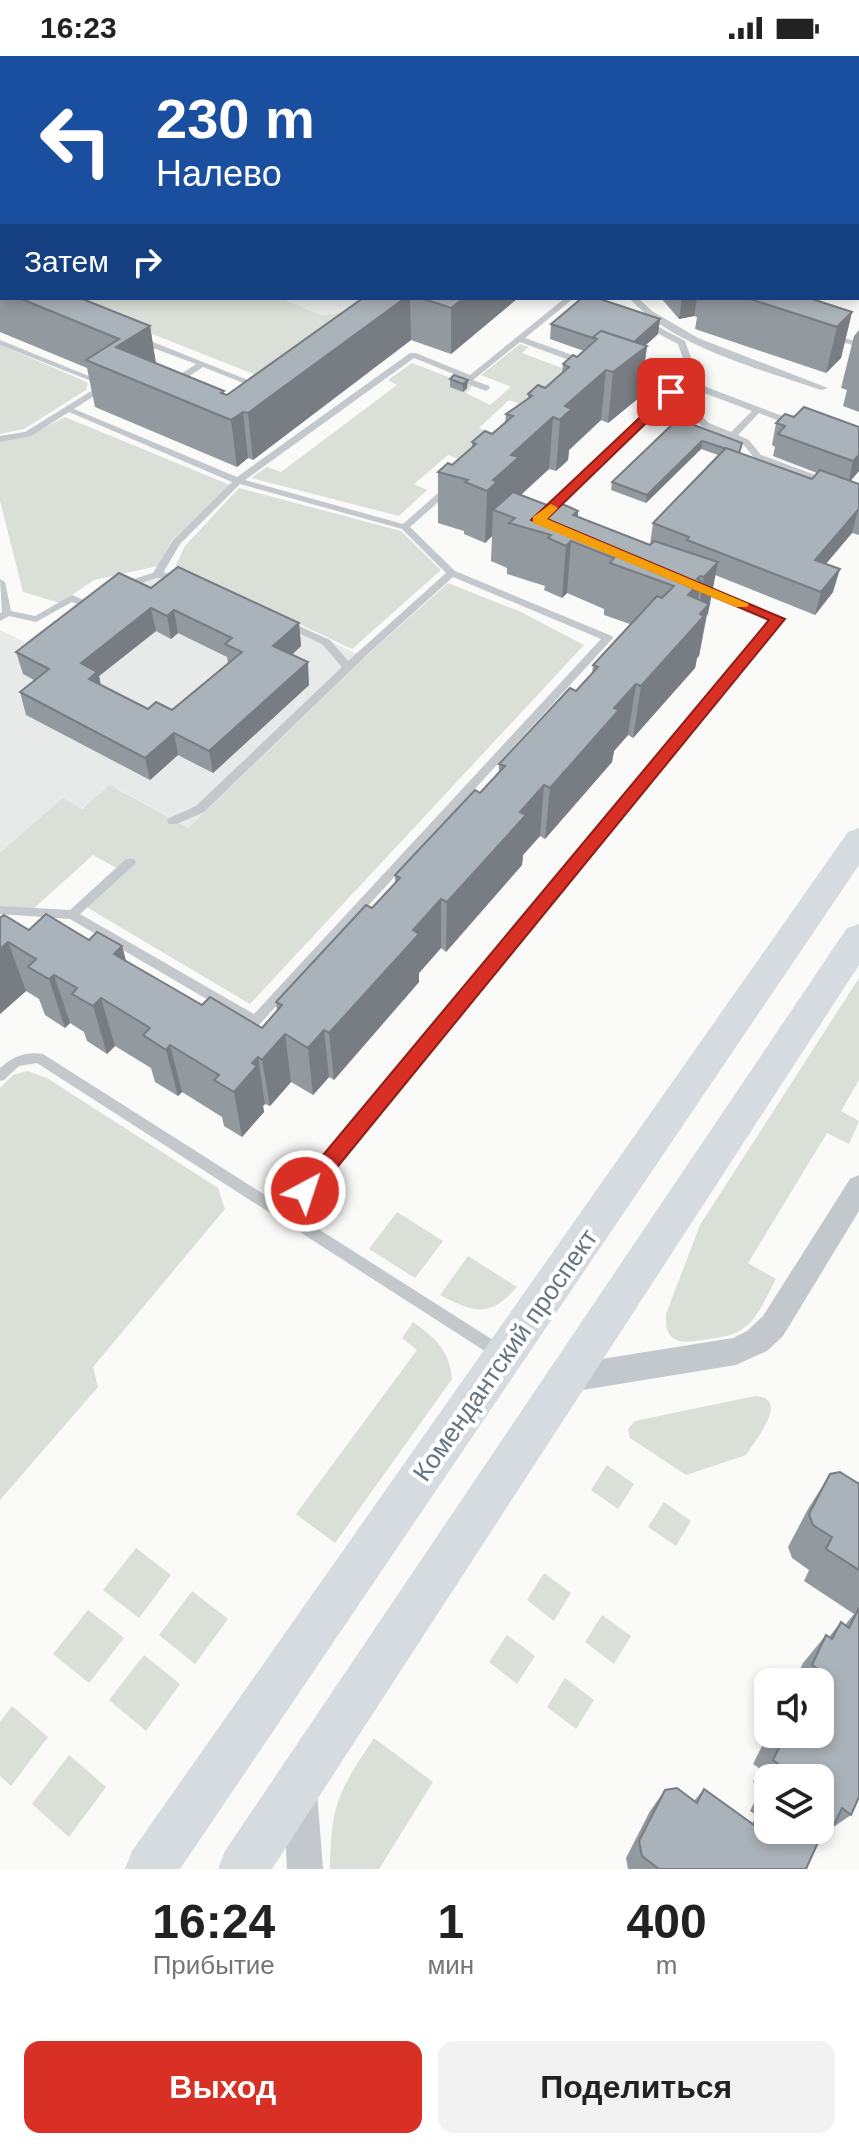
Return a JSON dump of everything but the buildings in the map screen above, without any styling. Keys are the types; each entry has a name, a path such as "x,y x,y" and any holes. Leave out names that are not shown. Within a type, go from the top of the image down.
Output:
{"main road":[{"name":"Комендантский проспект","path":"150,1869 859,840"},
{"path":"243,1869 859,937"}],"street":[{"path":"570,1378 736,1351 757,1341 773,1326 859,1187"},
{"path":"299,1783 305,1869"}],"lane":[{"path":"486,388 468,381 568,300"},
{"path":"635,300 654,318 731,355 824,388"},
{"path":"640,323 666,332 682,343 697,387"},
{"path":"129,335 271,390 261,397"},
{"path":"828,335 859,345"},
{"path":"519,339 590,364 581,372"},
{"path":"0,342 107,385 122,388"},
{"path":"413,355 412,349 417,342"},
{"path":"413,355 471,378"},
{"path":"157,575 176,542 238,481 413,355"},
{"path":"177,395 164,389 202,364"},
{"path":"617,374 671,392 706,425 746,442 758,457 830,484"},
{"path":"0,439 28,434 107,385"},
{"path":"552,526 538,520 671,392 697,387 804,427"},
{"path":"0,910 72,915 255,1021 608,638 452,573 405,527 238,481 68,409"},
{"path":"732,436 757,410"},
{"path":"405,527 463,476"},
{"path":"173,821 200,809 452,573"},
{"path":"0,582 4,616 36,619 72,598 86,605 109,591 157,575 191,579"},
{"path":"286,1215 778,619 679,578"},
{"path":"272,617 326,642 348,668"},
{"path":"72,915 130,862"},
{"path":"0,1076 16,1061 39,1058 505,1356"}],"shaded area":[{"path":"66,300 285,300 321,315 356,311 269,380"},
{"path":"285,300 423,300 417,304 321,315"},
{"path":"520,344 529,347 522,353 562,368 569,361 574,363 526,406 509,400 479,428 494,434 463,461 448,455 414,484 427,490 399,516 251,478 267,467 281,472 397,385 388,380 412,363 472,386 466,393 490,405 511,387 481,375"},
{"path":"0,345 88,383 86,390 24,429 0,434"},
{"path":"65,417 230,485 172,540 158,566 94,580 60,603 23,592 0,501 0,441 30,435"},
{"path":"239,488 401,531 441,570 352,649 196,575 172,573 185,546"},
{"path":"160,571 196,575 365,658 188,828 117,788 0,853 0,630 25,642 100,587"},
{"path":"448,583 521,612 584,645 250,1004 83,905 120,870 93,855 33,909 0,906 0,853 63,798 82,809 110,785 188,828 377,646"},
{"path":"859,978 859,1080 841,1111 859,1121 849,1144 827,1133 748,1263 776,1279 750,1322 727,1336 684,1342 677,1340 668,1332 666,1314 700,1225"},
{"path":"27,1071 47,1078 218,1188 225,1209 93,1367 98,1387 0,1500 0,1088 13,1075"},
{"path":"397,1212 443,1241 415,1278 369,1249"},
{"path":"468,1256 517,1287 498,1304 480,1309 440,1295"},
{"path":"413,1322 440,1346 448,1360 452,1379 335,1543 296,1514 417,1350 402,1338"},
{"path":"755,1396 765,1398 771,1411 763,1430 746,1455 686,1475 630,1438 628,1429 635,1421"},
{"path":"607,1465 634,1484 618,1509 591,1490"},
{"path":"664,1502 691,1521 676,1546 648,1527"},
{"path":"136,1548 171,1575 139,1618 103,1590"},
{"path":"544,1573 571,1593 554,1621 527,1600"},
{"path":"192,1591 228,1619 195,1664 159,1635"},
{"path":"88,1610 124,1638 89,1683 53,1654"},
{"path":"602,1615 631,1636 614,1664 585,1642"},
{"path":"507,1635 535,1656 517,1684 489,1662"},
{"path":"144,1655 180,1684 146,1731 109,1700"},
{"path":"565,1678 594,1700 576,1729 547,1707"},
{"path":"12,1706 48,1737 11,1786 0,1776 0,1722"},
{"path":"374,1738 433,1782 379,1869 330,1869 332,1828 339,1799"},
{"path":"69,1755 106,1787 69,1837 32,1804"}],"slow traffic":[{"path":"551,508 538,520 742,604"}],"route":[{"path":"305,1191 778,619 538,520 671,392"}]}
